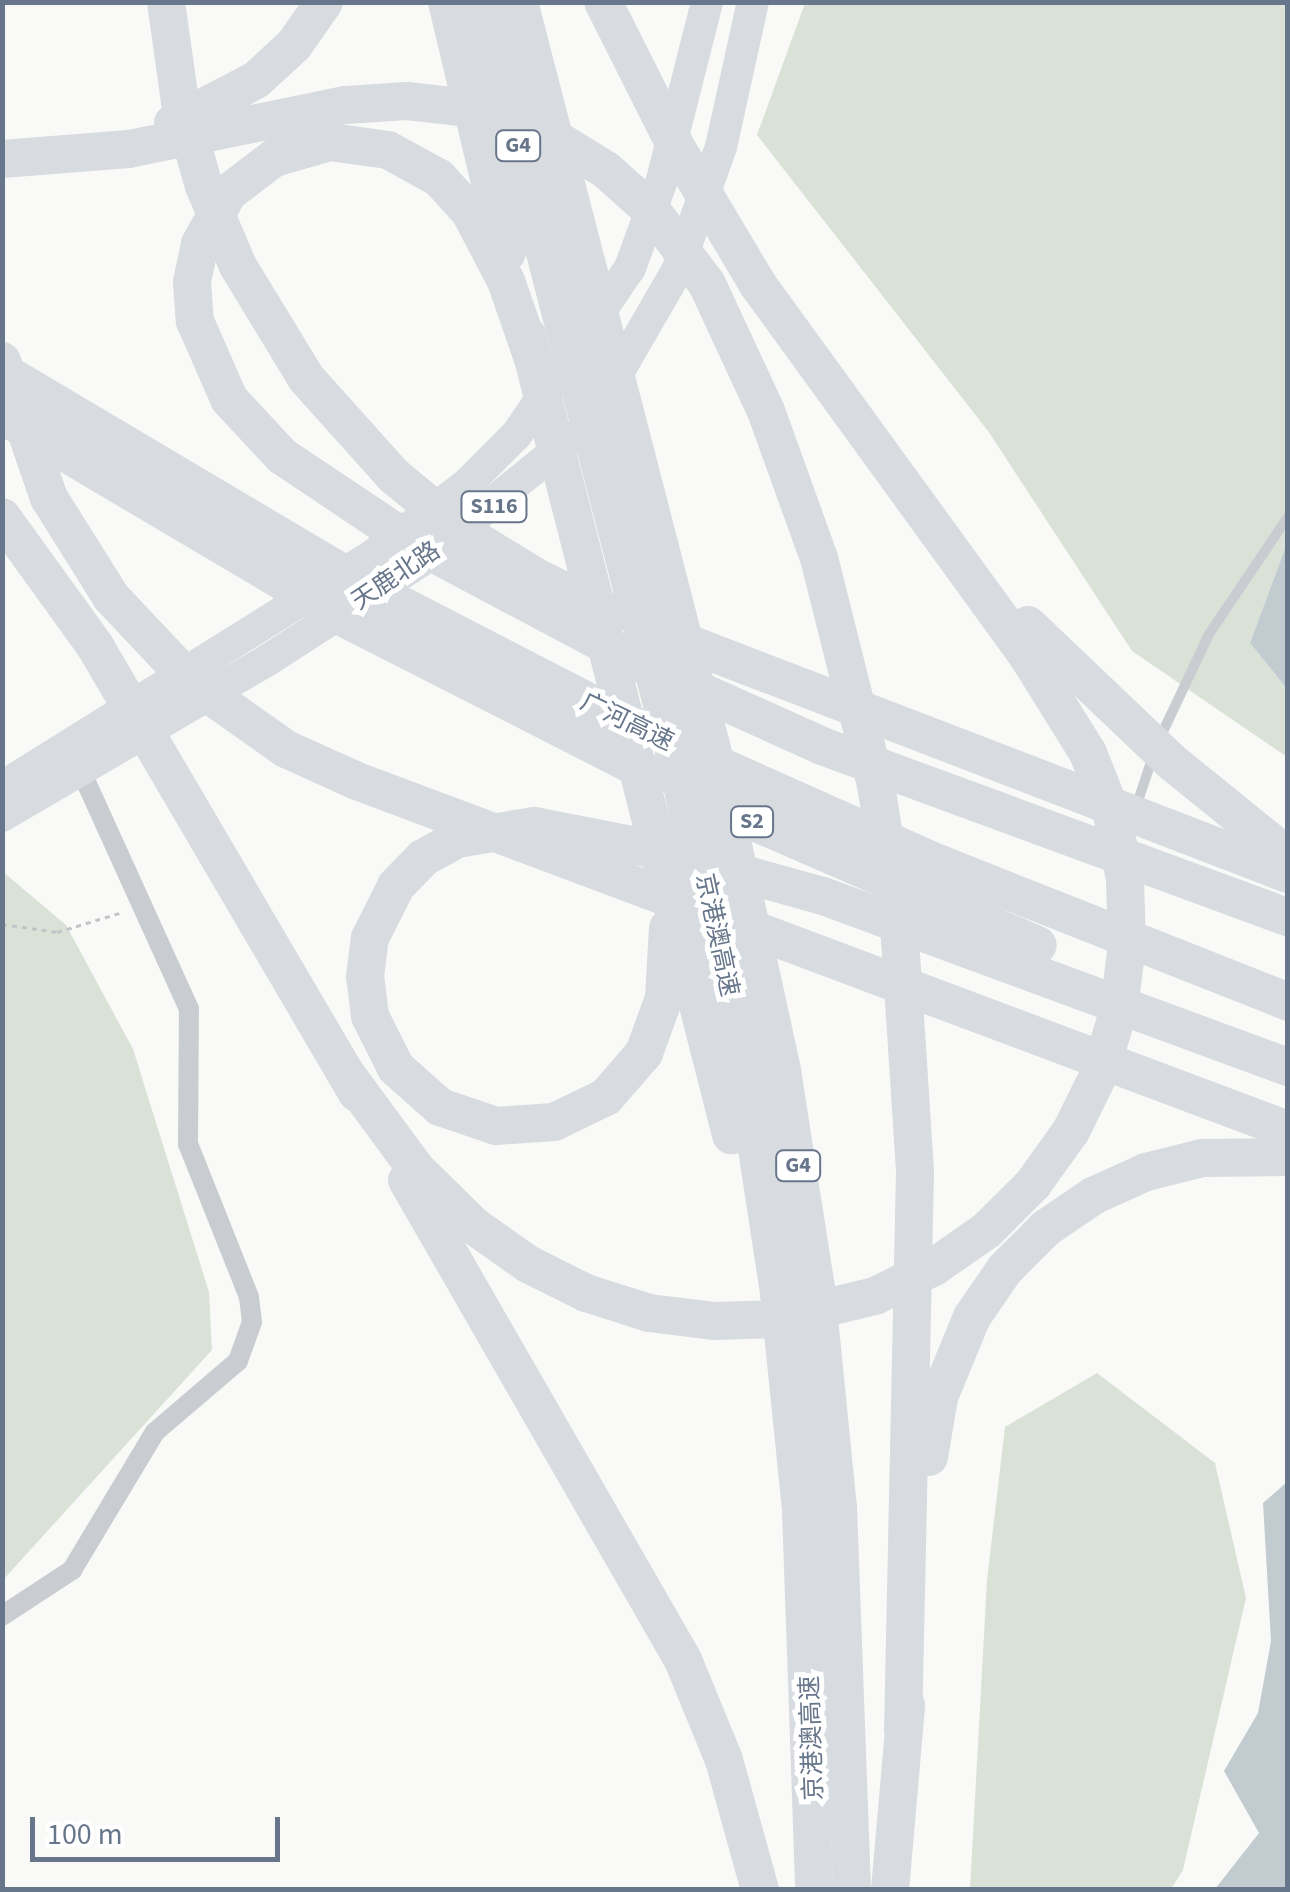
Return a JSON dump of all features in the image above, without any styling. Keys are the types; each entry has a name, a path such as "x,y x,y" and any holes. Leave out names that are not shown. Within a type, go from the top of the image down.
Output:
{"highway":[{"path":"166,2 180,102 204,186 238,266 306,378 363,445 427,504 536,578 614,614 1288,874"},
{"path":"2,157 110,140 212,108 276,64 324,2"},
{"path":"447,2 521,317 742,1188 784,1498 808,1618"},
{"name":"京港澳高速","path":"480,2 702,864 746,1077 779,1293 808,1618 814,1890"},
{"name":"京港澳高速","path":"518,2 738,856 800,1180 838,1507 852,1890"},
{"path":"344,1071 390,1138 474,1226 556,1280 633,1308 714,1321 812,1314 874,1296 961,1250 1034,1184 1087,1102 1111,1041 1128,944 1122,862 1101,783 1028,655 848,414 715,216 603,2"},
{"path":"2,157 130,149 312,110 376,102 438,103 497,116 554,138 606,170 652,211 699,271 735,340 794,484 840,633 876,784 900,938 914,1172 904,1729"},
{"path":"521,317 470,212 424,166 350,142 311,145 274,158 242,179 216,209 200,244 192,282 195,321 215,376 266,442 403,536 651,670 892,773 1288,916"},
{"path":"2,361 33,463 88,566 162,656 270,738 357,781 1288,1130"},
{"name":"广河高速","path":"2,371 92,449 364,629 688,793 954,910 1288,1042"},
{"path":"848,414 948,538 1056,654 1173,763 1288,856"},
{"name":"广河高速","path":"2,415 92,449 655,736 935,862 1288,1002"},
{"path":"2,516 95,646 462,1272 682,1660 724,1760 760,1890"},
{"path":"663,872 664,998 633,1069 606,1096 554,1122 496,1126 458,1116 409,1083 377,1034 365,977 376,920 408,871 457,839 514,826 574,831 740,872 904,922 1288,1067"},
{"path":"890,1890 934,1425 948,1369 976,1310 1035,1238 1119,1183 1202,1158 1288,1156"}],"main road":[{"name":"天鹿北路","path":"2,816 80,769 249,633 466,485 544,403 602,316 649,222 706,2"},
{"name":"天鹿北路","path":"2,787 169,700 268,660 480,518 578,432 603,398 677,270 720,147 753,2"},
{"path":"249,633 268,660"}],"street":[{"path":"2,1616 72,1570 155,1432 238,1362 252,1322 250,1297 188,1144 189,1009 138,905 120,848 80,769"}],"lane":[{"path":"1136,808 1170,705 1258,554 1288,518"}],"path":[{"path":"2,924 57,932 138,905"}],"shaded area":[{"path":"805,3 1287,3 1287,543 1250,643 1287,689 1287,757 1132,651 988,431 757,135"},
{"path":"1287,543 1287,689 1250,643"},
{"path":"2,871 66,925 133,1049 209,1292 212,1350 3,1580"},
{"path":"1097,1373 1215,1463 1246,1598 1183,1870 1171,1889 970,1889 987,1580 1005,1427"},
{"path":"1287,1482 1287,1889 1215,1889 1259,1833 1224,1771 1258,1713 1271,1641 1263,1503"}]}
